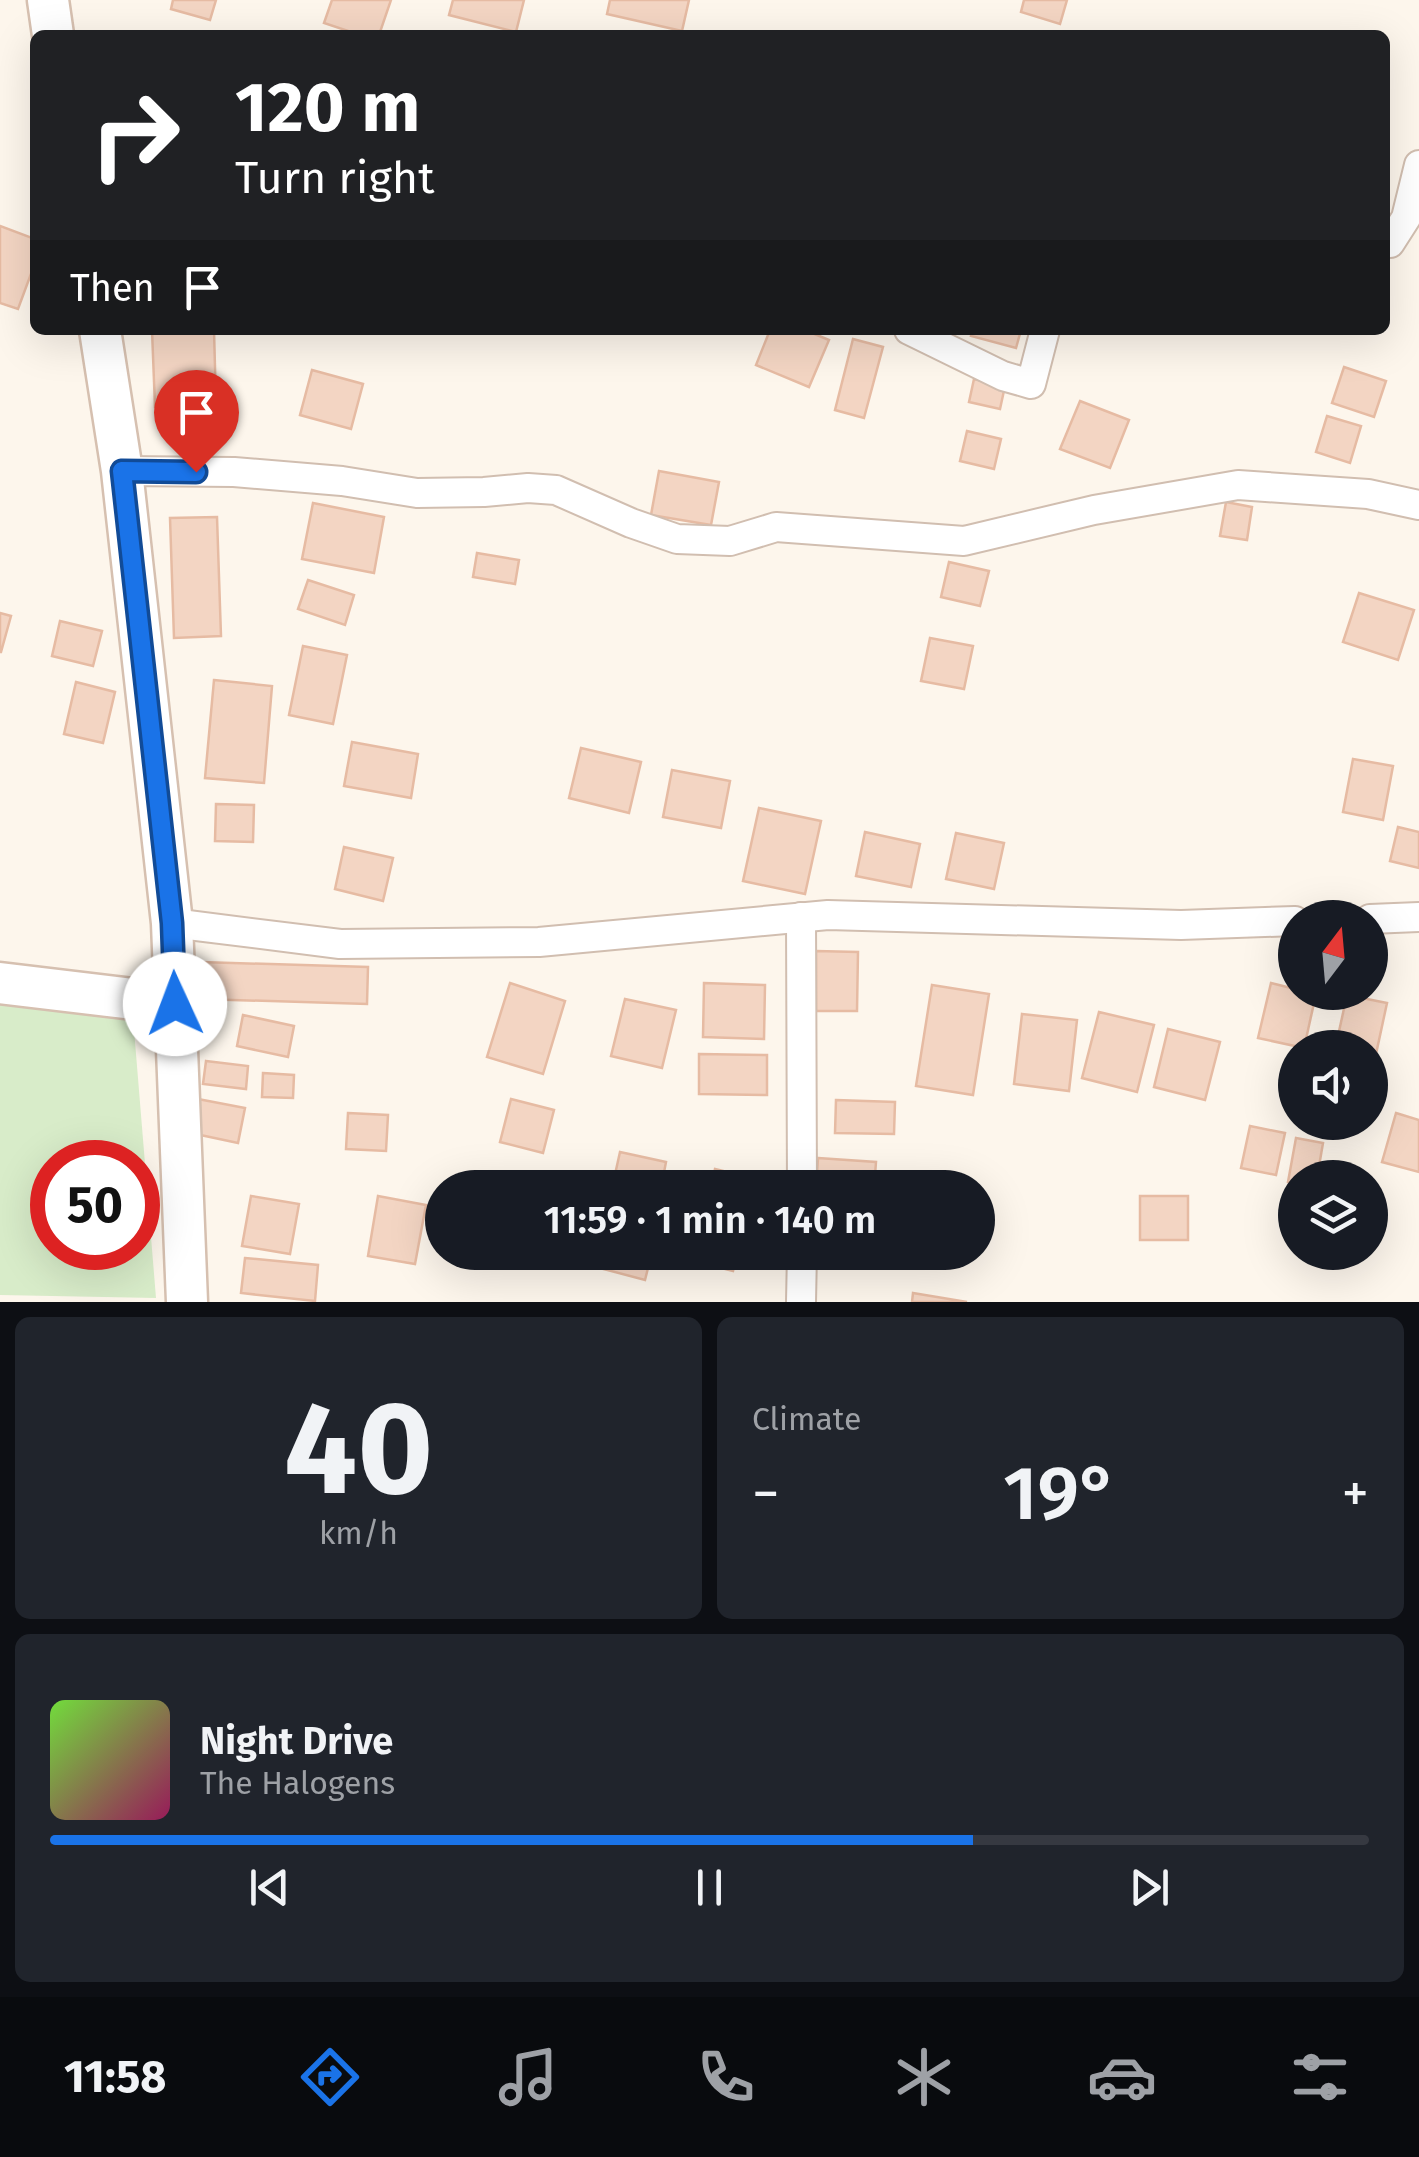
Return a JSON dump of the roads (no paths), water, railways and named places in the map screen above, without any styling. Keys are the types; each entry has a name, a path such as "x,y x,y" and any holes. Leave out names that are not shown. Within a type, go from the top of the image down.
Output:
{"main road":[{"path":"48,0 52,30"},
{"path":"101,335 122,471 172,923 187,1302"},
{"path":"0,983 175,1004"}],"street":[{"path":"1390,243 1406,218 1419,164"},
{"path":"919,335 1003,376 1032,384 1044,335"},
{"path":"122,471 234,472 417,493 556,490 677,539 730,541 776,527 964,541 1094,510 1238,485 1368,494 1419,505"},
{"path":"172,923 340,944 380,944 538,942 828,914 1180,925 1278,922"},
{"path":"801,917 802,1170"},
{"path":"1388,918 1419,917"},
{"path":"801,1302 802,1270"}]}
